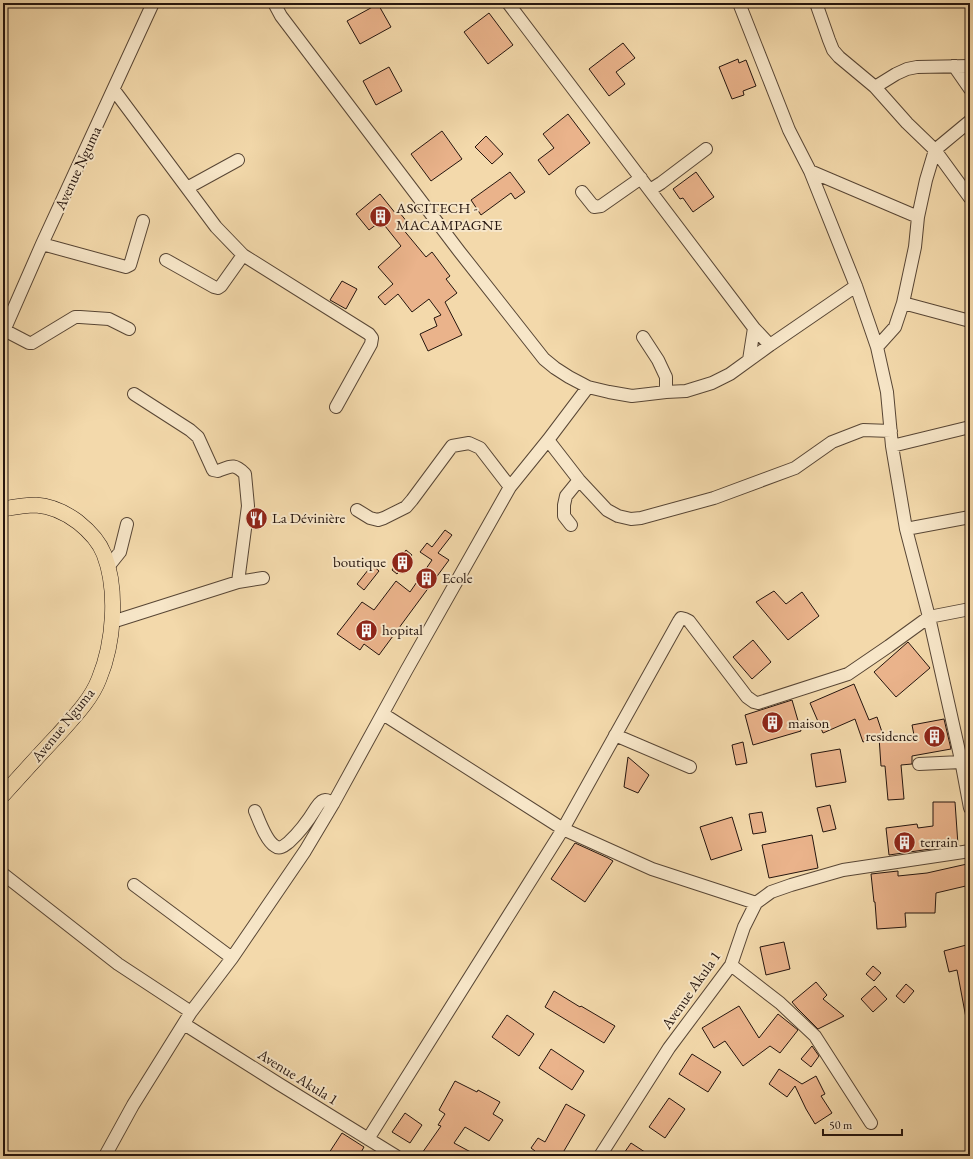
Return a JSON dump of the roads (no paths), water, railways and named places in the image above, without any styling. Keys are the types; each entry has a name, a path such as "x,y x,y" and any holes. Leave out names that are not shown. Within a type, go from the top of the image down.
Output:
{"main road":[{"name":"Avenue Nguma","path":"3,509 37,505 59,510 73,518 95,539 104,553 113,588 112,622 107,652 99,679 88,699 3,796"}],"street":[{"name":"Avenue Nguma","path":"4,332 42,244 154,3"},
{"path":"274,3 281,16 459,251 544,359 559,371 588,387 632,396 686,391 712,383 730,374 770,344 856,286"},
{"path":"508,3 754,328 770,344"},
{"path":"739,3 790,130 810,171 856,286 877,347 887,392 892,446 906,529 964,760 970,808"},
{"path":"816,3 833,50 844,62 875,87 907,123 935,150 970,198"},
{"path":"954,66 970,89"},
{"path":"875,87 907,69 917,67 970,66"},
{"path":"114,90 220,232 243,255 369,334 372,338 371,344 336,407"},
{"path":"877,347 895,327 903,303 915,247 918,217 926,180 935,150 970,121"},
{"path":"650,190 706,149"},
{"path":"187,188 238,160"},
{"path":"810,171 918,217"},
{"path":"582,192 594,207 601,206 641,178"},
{"path":"42,244 126,267 130,265 143,221"},
{"path":"166,260 218,288 243,255"},
{"path":"903,303 970,321"},
{"path":"4,332 32,343 75,317 109,319 129,329"},
{"path":"749,360 754,328"},
{"path":"644,337 666,377 666,392"},
{"path":"105,1156 133,1105 191,1012 232,958 305,851 333,804 510,488 588,387"},
{"path":"134,394 190,430 198,437 213,470 218,471 232,466 239,467 245,474 248,506 238,582"},
{"path":"892,446 970,427"},
{"path":"548,440 579,480 606,510 618,516 631,519 641,518 714,498 795,468 832,442 863,430 891,431"},
{"path":"357,510 370,518 378,520 406,506 452,446 469,443 480,448 510,488"},
{"path":"571,525 564,516 564,505 566,496 579,480"},
{"path":"906,529 970,517"},
{"path":"108,567 120,552 127,524"},
{"path":"112,622 238,582 263,578"},
{"path":"368,1139 563,829 678,620 681,618 689,621 747,697 758,703 848,674 929,617 970,609"},
{"path":"383,714 563,829 652,869 756,903"},
{"path":"615,735 690,767"},
{"path":"919,764 964,760"},
{"path":"255,811 269,840 279,848 284,846 296,836 305,826 323,800 333,804"},
{"name":"Avenue Akula 1","path":"600,1156 670,1048 731,965 744,928 756,903 771,892 843,870 970,851"},
{"path":"3,874 118,964 191,1012"},
{"path":"134,885 232,958"},
{"path":"731,965 780,1003 816,1036 871,1123"},
{"name":"Avenue Akula 1","path":"184,1024 396,1156"}],"place":[{"name":"ASCITECH - MACAMPAGNE","path":"381,217"},
{"name":"La Dévinière","path":"256,518"},
{"name":"boutique","path":"402,562"},
{"name":"Ecole","path":"427,578"},
{"name":"hopital","path":"366,630"},
{"name":"maison","path":"773,723"},
{"name":"residence","path":"934,736"},
{"name":"terrain","path":"904,842"}]}
